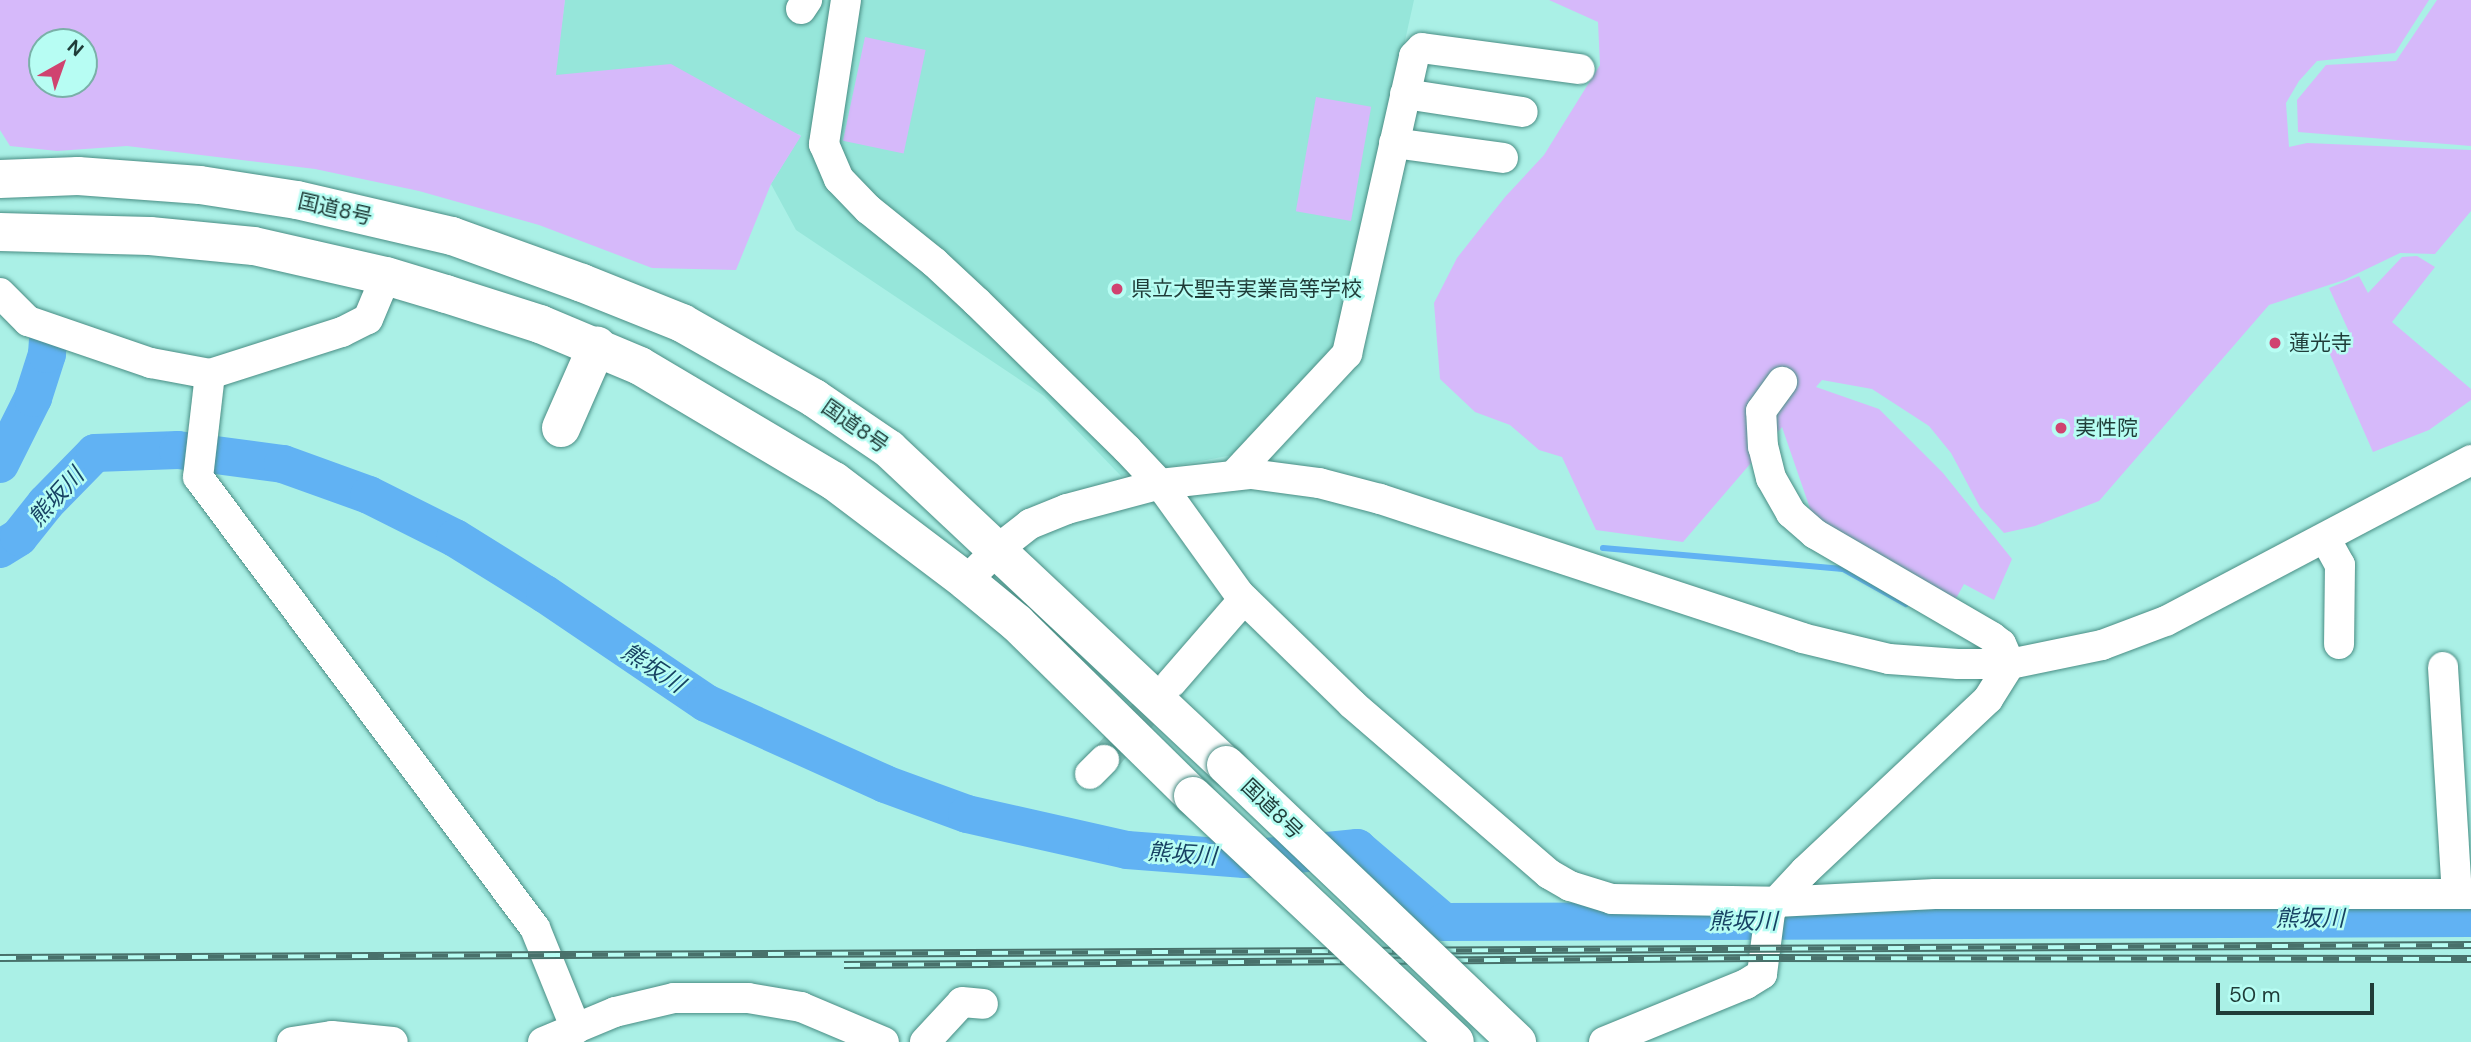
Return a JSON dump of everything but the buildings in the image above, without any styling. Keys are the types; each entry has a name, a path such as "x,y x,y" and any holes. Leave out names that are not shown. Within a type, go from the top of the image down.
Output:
{"highway":[{"name":"国道8号","path":"0,179 78,176 200,185 296,200 452,236 682,323 814,398 890,449 1517,1042"},
{"name":"国道8号","path":"0,233 150,236 254,246 386,276 540,324 597,346 719,411 834,481 1017,623 1193,796 1455,1042"},
{"path":"561,428 597,346"}],"street":[{"path":"846,0 832,72 824,144 839,179 868,209 934,262 1160,484 1244,599 1352,704 1549,874 1570,886 1612,899 1771,914 1935,894 2464,894 2443,667"},
{"path":"1234,475 1347,354 1413,56 1422,48 1580,69"},
{"path":"1405,94 1523,112"},
{"path":"1394,143 1503,158"},
{"path":"0,293 29,321 151,363 210,374 342,332 368,319 386,276"},
{"path":"210,374 198,477 535,928 576,1029"},
{"path":"1782,382 1761,411 1763,447 1771,478 1791,513 1815,534 1992,637 2001,644 2010,664"},
{"path":"966,581 998,549 1030,524 1067,509 1160,484 1251,474 1320,483 1380,499 1827,644 1889,659 1958,664 2010,664 2102,645 2166,621 2471,460"},
{"path":"2325,538 2340,565 2339,644"},
{"path":"1171,682 1244,599"},
{"path":"1604,1042 1641,1035 1762,974 1771,914 1805,871 1988,699 2010,664"},
{"path":"543,1042 615,1012 674,998 748,998 800,1007 884,1042"},
{"path":"925,1042 962,1002 983,1004"},
{"path":"292,1042 332,1036 393,1042"}],"shaded area":[{"path":"0,0 565,0 556,75 671,64 801,136 771,184 736,270 652,268 539,225 419,191 315,169 127,146 57,151 10,146 0,130"},
{"name":"県立大聖寺実業高等学校","path":"565,0 1414,0 1337,348 1238,454 1121,476 1044,396 796,230 771,184 801,135 555,75"},
{"path":"1549,0 2429,0 2395,53 2317,61 2299,81 2286,103 2289,147 2307,143 2471,150 2471,211 2435,254 2400,253 2344,280 2269,305 2099,501 2035,526 2004,533 1980,507 1951,453 1929,426 1872,389 1822,380 1816,387 1879,409 1943,473 2012,559 1994,600 1964,584 1954,602 1815,523 1782,427 1683,542 1596,530 1562,457 1539,450 1510,425 1475,412 1440,379 1434,303 1457,258 1505,197 1544,155 1600,65 1598,22"},
{"path":"2437,0 2471,0 2471,146 2298,132 2297,100 2326,65 2396,61"},
{"path":"865,37 926,50 904,154 843,141"},
{"path":"1316,97 1371,107 1351,221 1296,211"},
{"path":"2417,256 2435,267 2392,322 2471,389 2471,400 2429,430 2373,452 2325,343 2350,334 2329,288 2359,276 2368,293 2402,257"}],"waterway":[{"path":"0,464 33,398 47,354 48,338"},
{"name":"熊坂川","path":"0,549 19,537 46,503 95,453 178,450 283,464 369,495 455,538 545,594 706,703 885,784 967,814 1127,850 1245,859 1357,848 1444,922 2471,918"},
{"path":"1603,548 1843,569 1906,604"}],"tunnel":[{"path":"1104,760 1170,683"}],"railway":[{"path":"0,958 2471,945"},
{"path":"844,965 1763,958 2471,959"}],"place":[{"name":"県立大聖寺実業高等学校","path":"1117,289"},
{"name":"蓮光寺","path":"2275,343"},
{"name":"実性院","path":"2061,428"}]}
